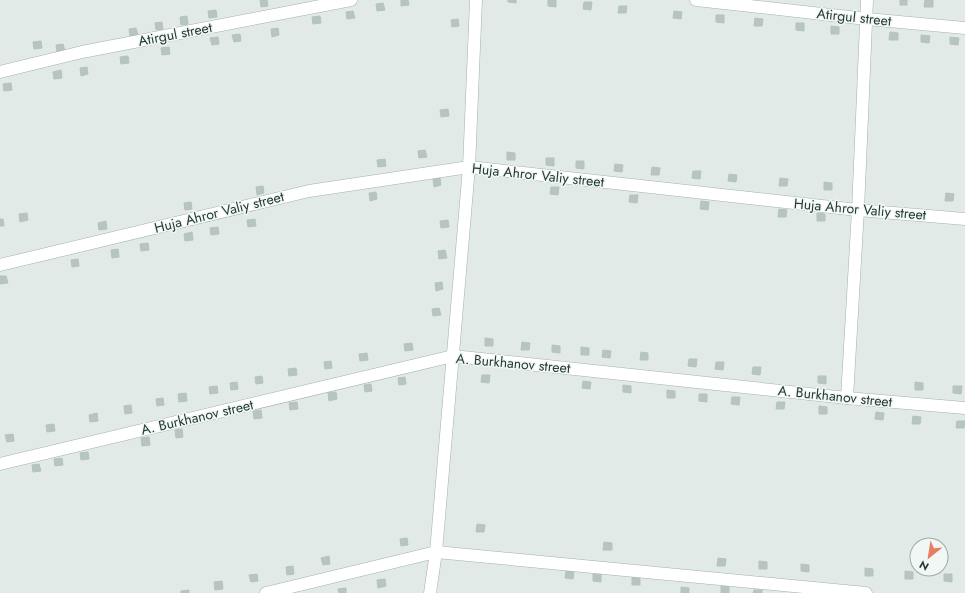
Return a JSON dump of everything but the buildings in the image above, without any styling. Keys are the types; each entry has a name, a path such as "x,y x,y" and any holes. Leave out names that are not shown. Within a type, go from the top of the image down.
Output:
{"street":[{"name":"Atirgul street","path":"0,72 82,52 351,0"},
{"path":"430,593 436,552 469,167 476,0"},
{"name":"Atirgul street","path":"696,0 965,28"},
{"path":"847,398 868,0"},
{"name":"Huja Ahror Valiy street","path":"0,265 309,191 469,167 858,210 965,219"},
{"name":"A. Burkhanov street","path":"0,464 453,356 847,398 965,408"},
{"path":"266,593 436,552 866,593"}]}
